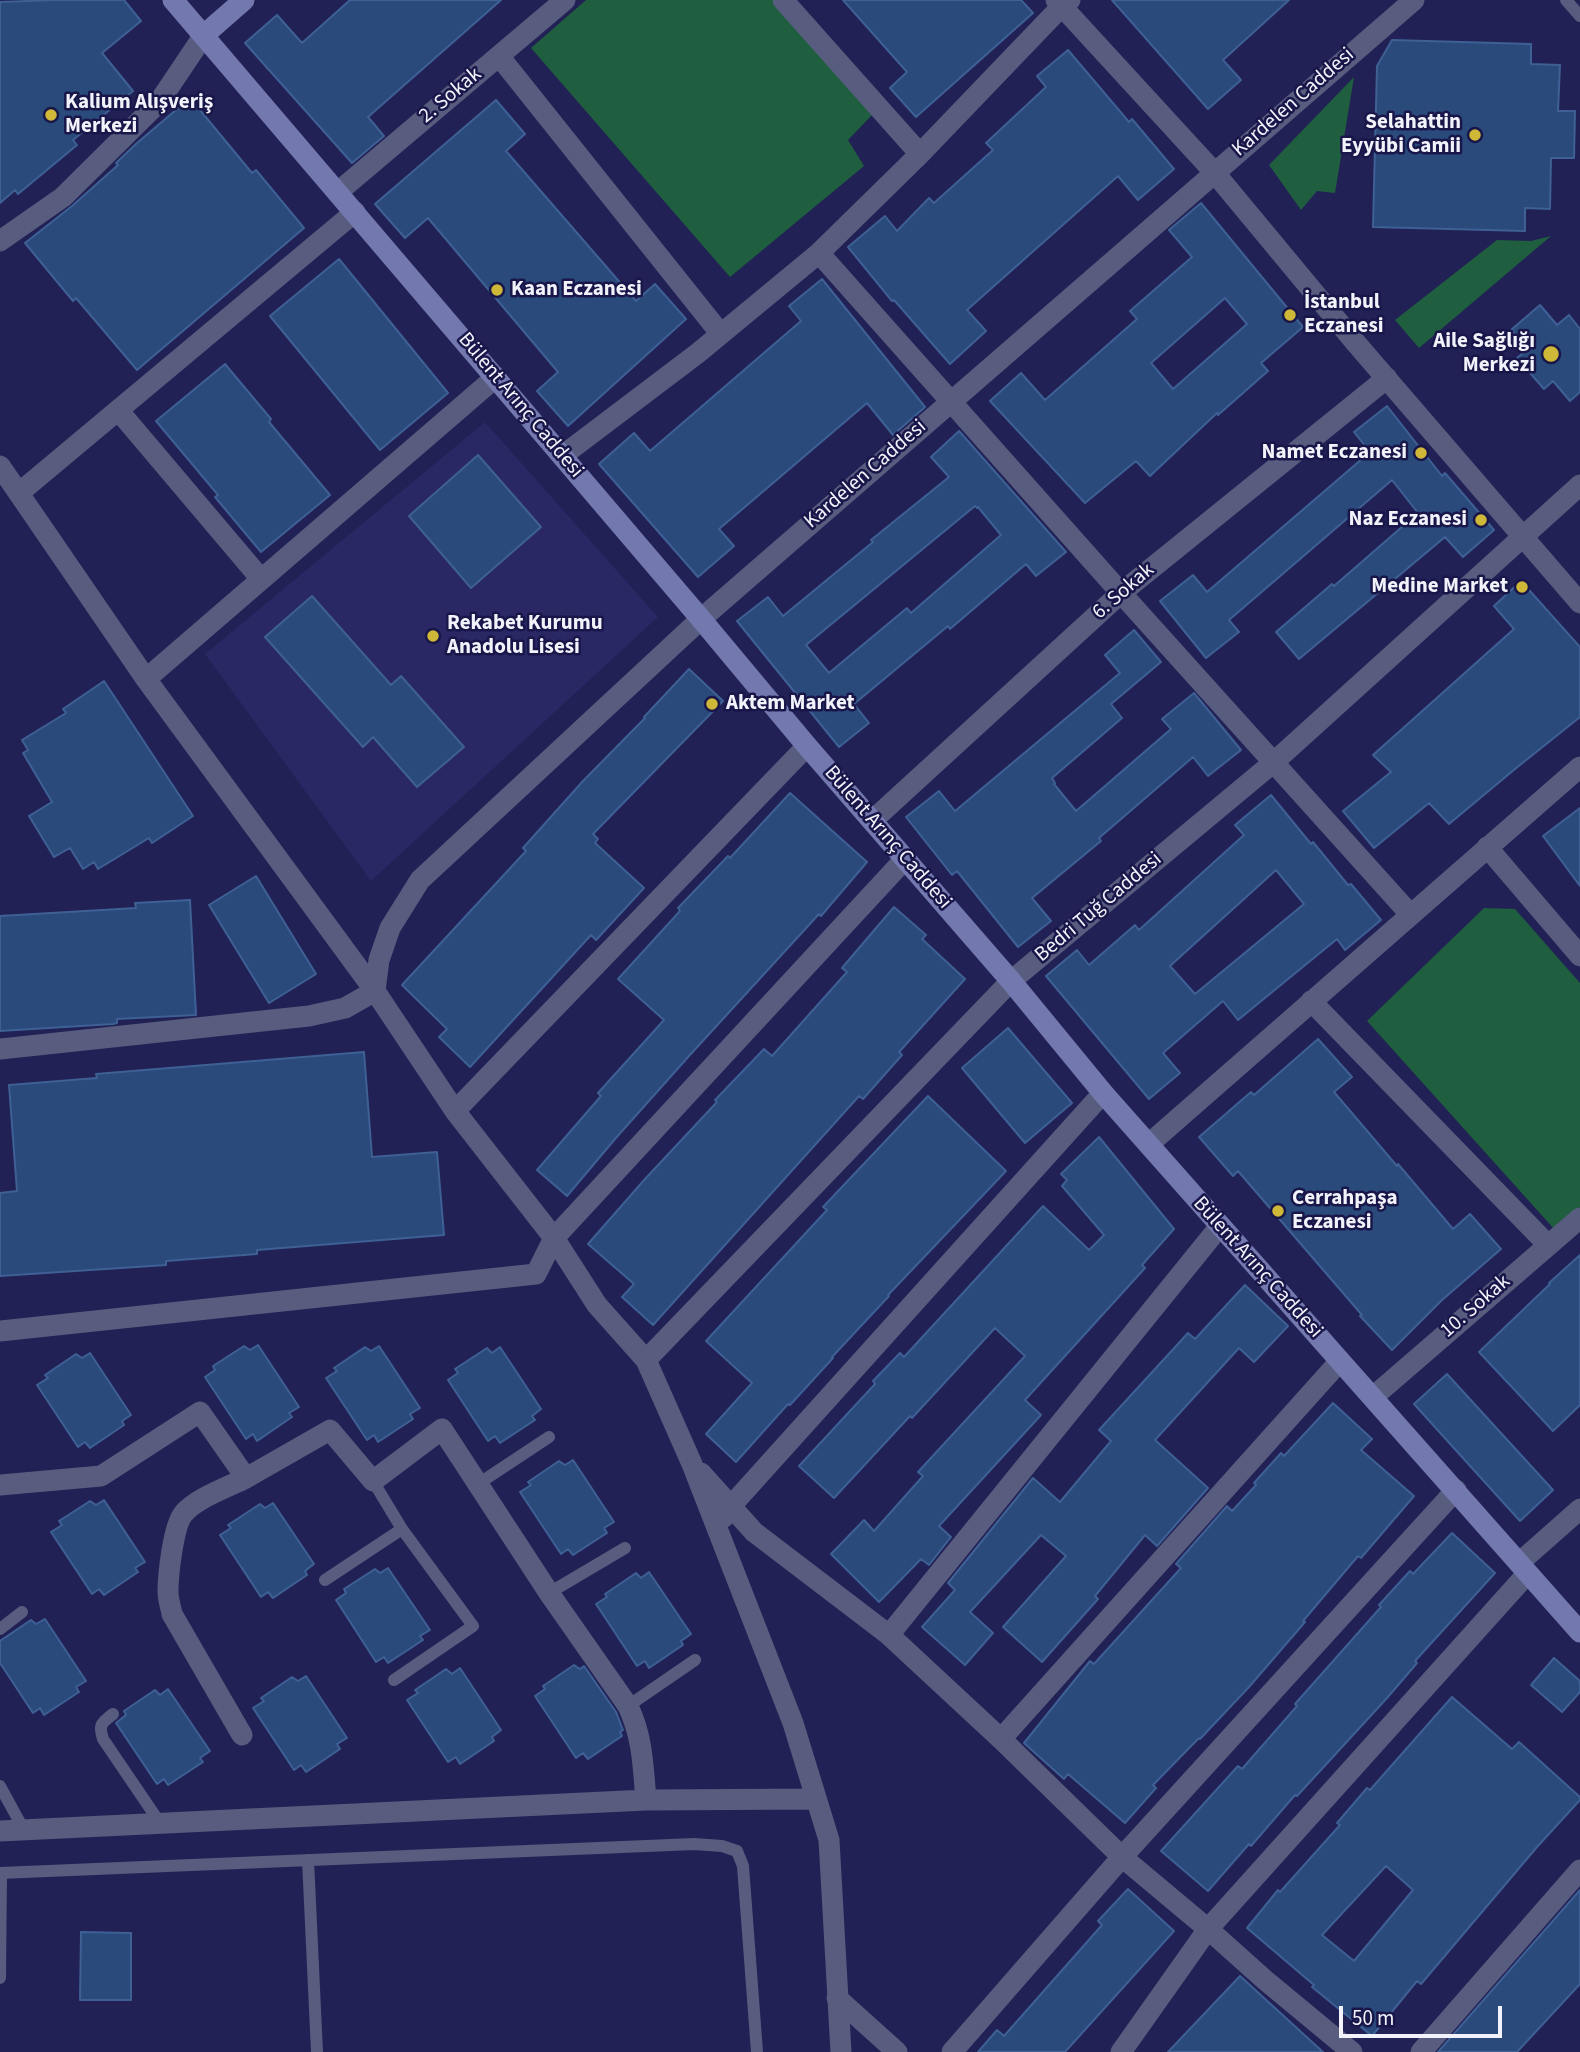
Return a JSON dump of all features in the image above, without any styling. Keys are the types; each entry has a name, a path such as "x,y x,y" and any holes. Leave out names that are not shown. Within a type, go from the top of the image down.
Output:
{"street":[{"name":"Bülent Arınç Caddesi","path":"173,0 701,618 807,746 1011,981 1103,1093 1580,1632"},
{"path":"0,241 62,197 159,102 204,35 244,0"},
{"name":"2. Sokak","path":"338,192 565,0"},
{"path":"783,0 920,154"},
{"name":"Kardelen Caddesi","path":"375,991 379,960 390,928 420,880 701,618 1413,0"},
{"path":"562,456 698,353 820,253 920,154 1063,2 1214,173 1580,604"},
{"path":"499,56 720,333"},
{"path":"19,493 355,212"},
{"path":"820,253 1410,914"},
{"path":"146,679 496,377"},
{"name":"6. Sokak","path":"873,820 1121,593 1387,378"},
{"path":"118,410 261,579"},
{"path":"0,466 146,679 375,991 456,1111 554,1238 597,1305 646,1360 692,1464 793,1723 829,1840 841,2052"},
{"name":"Bedri Tuğ Caddesi","path":"646,1360 1011,981 1274,762 1580,485"},
{"path":"456,1111 807,746"},
{"path":"1149,1144 1580,767"},
{"path":"1487,847 1580,957"},
{"path":"0,1331 536,1274 554,1238 905,859"},
{"path":"0,1049 309,1016 345,1008 375,991"},
{"path":"1311,1001 1548,1245"},
{"path":"717,1527 731,1506 1103,1093"},
{"name":"10. Sokak","path":"1373,1397 1580,1217"},
{"path":"889,1635 1220,1226"},
{"path":"1002,1739 1340,1361"},
{"path":"0,1485 101,1476 200,1412 246,1478"},
{"path":"242,1735 172,1614 168,1596 168,1573 177,1523 184,1513 197,1503 330,1430 373,1480 442,1429 549,1593 628,1706 642,1743 646,1800"},
{"path":"692,1464 754,1532 889,1635 1002,1739 1122,1857 1352,2052"},
{"path":"952,2052 1122,1857 1456,1490"},
{"path":"1121,2052 1208,1929 1523,1568 1580,1509"},
{"path":"0,1831 646,1800 816,1799"},
{"path":"1421,2052 1580,1870"},
{"path":"837,1997 897,2052"}],"lane":[{"path":"1566,0 1580,16"},
{"path":"478,1484 549,1437"},
{"path":"373,1480 402,1529 473,1626 394,1680"},
{"path":"325,1580 402,1529"},
{"path":"549,1593 625,1548"},
{"path":"0,1629 22,1612"},
{"path":"628,1706 695,1660"},
{"path":"113,1714 102,1722 100,1730 103,1739 160,1824"},
{"path":"0,1786 24,1830"},
{"path":"0,1978 0,1873 694,1844 722,1846 737,1851 743,1866 757,2052"},
{"path":"308,1860 317,2052"}],"shaded area":[{"name":"Rekabet Kurumu Anadolu Lisesi","path":"485,422 658,617 371,881 205,654"}],"green space":[{"path":"586,0 773,0 874,113 848,140 864,166 730,277 531,48"},
{"path":"1354,77 1335,193 1317,191 1301,210 1269,165"},
{"path":"1551,236 1419,348 1395,320 1497,240 1531,241"},
{"path":"1484,908 1515,909 1580,983 1580,1207 1555,1230 1367,1021"}],"building":[{"name":"Kalium Alışveriş Merkezi","path":"124,0 141,21 102,53 133,91 73,140 77,145 18,194 15,190 0,203 0,2"},
{"path":"350,0 501,0 368,117 384,136 352,163 245,43 277,15 302,43"},
{"path":"843,0 1021,0 1033,13 916,117 890,88 907,72"},
{"path":"1112,0 1289,0 1223,60 1241,80 1208,109"},
{"name":"Selahattin Eyyübi Camii","path":"1392,40 1531,44 1531,64 1560,65 1558,111 1575,111 1574,158 1551,158 1550,209 1525,208 1525,231 1373,227 1377,66"},
{"path":"1068,50 1129,122 1132,119 1174,169 1138,200 1118,176 967,310 986,331 950,364 894,300 892,301 848,247 885,216 897,231 929,198 934,203 993,150 986,143 1046,87 1037,76"},
{"path":"190,98 252,173 256,170 304,228 137,370 76,298 73,301 25,243 72,206 118,165 116,163 137,143"},
{"path":"496,100 525,134 506,151 636,301 655,284 686,319 568,426 537,391 558,372 428,218 405,238 375,204"},
{"path":"1201,203 1303,327 1261,363 1268,371 1218,415 1217,413 1150,476 1136,461 1085,503 990,401 1021,373 1045,400 1137,319 1130,311 1192,257 1169,230","holes":["1225,298 1247,324 1173,389 1151,363"]},
{"path":"339,259 448,393 380,450 270,316"},
{"path":"822,279 925,407 893,435 867,403 719,529 734,546 698,577 599,464 634,433 650,451 801,321 789,306"},
{"name":"Aile Sağlığı Merkezi","path":"1540,305 1557,325 1569,315 1580,329 1580,392 1570,401 1553,381 1544,389 1517,358 1528,349 1511,330"},
{"path":"225,364 330,495 261,552 156,421"},
{"path":"1387,406 1442,476 1445,473 1494,530 1463,557 1445,537 1299,659 1276,632 1418,513 1392,480 1229,620 1239,632 1206,658 1160,601 1193,575 1207,592 1370,452 1354,432"},
{"path":"959,431 1066,552 1036,576 1026,564 950,629 948,626 854,704 869,723 839,747 737,621 768,597 783,616 873,542 871,540 949,477 931,457","holes":["975,506 1001,535 911,613 907,608 829,673 806,645"]},
{"path":"478,455 541,527 471,588 409,516"},
{"path":"1521,581 1580,647 1580,717 1449,824 1429,803 1374,848 1343,811 1391,772 1373,755 1514,629 1494,606"},
{"path":"312,596 391,685 401,676 464,747 417,787 373,737 363,747 265,637"},
{"path":"1134,630 1161,662 1111,704 1122,718 1052,778 1076,811 1171,729 1162,719 1194,693 1241,750 1208,776 1193,757 1099,838 1101,841 1032,898 1051,921 1018,947 957,871 952,875 906,817 939,791 955,811 1120,673 1105,655"},
{"path":"689,669 723,701 593,834 598,839 595,843 644,888 596,940 591,935 470,1067 439,1037 447,1029 402,985 526,851 523,848 583,781"},
{"path":"104,681 193,816 152,843 149,838 98,869 94,862 83,869 70,848 54,857 29,816 52,802 23,753 28,750 22,740 66,713 63,709"},
{"path":"790,793 867,862 821,916 819,914 689,1056 567,1196 537,1170 601,1096 598,1093 664,1020 618,979 680,911 678,908 728,856 730,858"},
{"path":"1271,795 1311,844 1313,842 1381,920 1345,950 1337,939 1238,1020 1223,1001 1163,1053 1180,1073 1149,1099 1046,976 1077,950 1089,965 1135,925 1139,930 1244,835 1235,825","holes":["1276,870 1304,904 1195,994 1170,966"]},
{"path":"1580,808 1580,886 1543,836"},
{"path":"256,876 316,974 269,1003 209,905"},
{"path":"190,900 196,1015 117,1019 117,1023 113,1024 0,1031 0,916 136,908 135,903"},
{"path":"894,907 926,935 922,939 965,979 899,1052 902,1055 863,1099 859,1096 653,1325 622,1297 634,1284 588,1244 717,1102 715,1100 764,1049 772,1056 847,972 842,968"},
{"path":"1008,1028 1072,1103 1025,1143 962,1068"},
{"path":"1318,1039 1352,1077 1334,1092 1397,1166 1398,1164 1453,1229 1470,1214 1501,1249 1442,1300 1392,1350 1238,1171 1233,1176 1199,1137 1251,1092 1254,1095"},
{"path":"364,1052 372,1157 437,1152 444,1235 257,1250 257,1254 166,1261 166,1265 0,1276 0,1193 17,1191 9,1085 97,1078 96,1074"},
{"path":"928,1096 1006,1171 888,1295 736,1462 706,1434 752,1383 706,1341 827,1210 823,1207"},
{"path":"1099,1137 1174,1229 1142,1265 1145,1268 1025,1400 1041,1415 939,1526 951,1537 929,1565 921,1559 879,1602 831,1554 864,1520 874,1531 923,1476 918,1472 1025,1356 995,1328 834,1498 799,1466 875,1384 873,1381 900,1353 904,1357 1043,1206 1089,1250 1104,1235 1062,1186 1067,1180 1061,1174"},
{"path":"1580,1255 1580,1405 1553,1431 1479,1352"},
{"path":"1245,1285 1288,1326 1254,1362 1239,1348 1155,1440 1208,1488 1157,1546 1145,1535 1095,1596 1098,1599 1042,1662 1003,1627 1066,1556 1041,1535 970,1612 993,1633 965,1665 922,1627 955,1590 948,1583 1033,1478 1060,1502 1111,1441 1099,1430 1188,1333 1195,1339"},
{"path":"258,1345 299,1407 289,1413 292,1417 257,1441 253,1434 246,1439 205,1377 215,1370 213,1366 244,1346 250,1350"},
{"path":"379,1346 420,1408 410,1414 413,1419 378,1442 374,1435 367,1440 326,1378 337,1371 334,1368 365,1347 371,1351"},
{"path":"500,1347 541,1409 532,1416 535,1420 500,1443 495,1436 488,1441 448,1380 458,1373 455,1369 487,1348 492,1353"},
{"path":"90,1353 131,1415 122,1421 124,1425 90,1448 85,1442 78,1447 37,1385 48,1378 45,1375 76,1354 82,1358"},
{"path":"1447,1374 1553,1490 1520,1521 1414,1404"},
{"path":"1333,1403 1372,1439 1361,1450 1414,1496 1361,1558 1358,1556 1249,1687 1153,1785 1156,1788 1125,1823 1068,1774 1064,1779 1024,1743 1090,1661 1094,1664 1181,1568 1176,1564 1227,1506 1232,1511 1281,1453 1284,1456"},
{"path":"573,1460 614,1522 604,1528 607,1533 573,1555 568,1549 561,1554 520,1492 531,1485 528,1482 559,1461 565,1465"},
{"path":"104,1500 145,1562 135,1568 138,1572 104,1595 99,1589 92,1594 51,1532 62,1525 59,1521 90,1501 96,1505"},
{"path":"273,1503 314,1564 305,1571 307,1575 273,1598 268,1592 261,1597 220,1535 231,1528 228,1525 260,1504 265,1508"},
{"path":"1452,1533 1495,1573 1415,1661 1417,1663 1387,1698 1208,1891 1161,1851 1238,1766 1242,1769 1410,1571 1413,1574"},
{"path":"388,1568 430,1630 420,1636 423,1640 388,1663 384,1657 376,1662 336,1600 346,1593 344,1589 375,1569 380,1573"},
{"path":"649,1572 691,1634 681,1641 683,1645 649,1668 645,1661 637,1666 596,1604 607,1597 605,1594 636,1573 641,1578"},
{"path":"45,1619 86,1681 76,1687 79,1692 44,1715 40,1708 33,1713 0,1663 0,1641 31,1620 36,1624"},
{"path":"1554,1658 1580,1681 1580,1692 1562,1712 1531,1685"},
{"path":"574,1665 580,1669 584,1666 616,1712 623,1730 620,1732 622,1736 588,1759 583,1753 576,1758 535,1696 545,1689 543,1686"},
{"path":"460,1668 501,1730 492,1737 494,1741 460,1764 456,1757 448,1762 407,1700 418,1693 415,1690 446,1669 452,1674"},
{"path":"306,1676 347,1738 337,1744 340,1749 306,1772 301,1765 294,1770 253,1708 264,1701 261,1698 292,1677 298,1681"},
{"path":"168,1689 210,1751 200,1758 203,1762 168,1785 164,1779 157,1784 116,1723 126,1715 124,1711 155,1690 160,1695"},
{"path":"1452,1697 1512,1749 1519,1742 1580,1797 1421,1984 1417,1981 1372,2036 1312,1987 1314,1985 1247,1928 1278,1890 1280,1892 1340,1825 1337,1823 1367,1788 1370,1790","holes":["1386,1866 1413,1890 1354,1961 1322,1935"]},
{"path":"1128,1889 1174,1931 1065,2052 978,2052 997,2030 1004,2036 1102,1925 1098,1921"},
{"path":"1580,1890 1580,1984 1517,2052 1438,2052"},
{"path":"81,1932 131,1933 131,2000 80,2000"},
{"path":"1240,1976 1323,2052 1168,2052"}],"place":[{"name":"Kalium Alışveriş Merkezi","path":"51,115"},
{"name":"Selahattin Eyyübi Camii","path":"1475,135"},
{"name":"Kaan Eczanesi","path":"497,290"},
{"name":"İstanbul Eczanesi","path":"1290,315"},
{"name":"Aile Sağlığı Merkezi","path":"1551,354"},
{"name":"Namet Eczanesi","path":"1421,453"},
{"name":"Naz Eczanesi","path":"1481,520"},
{"name":"Medine Market","path":"1522,587"},
{"name":"Rekabet Kurumu Anadolu Lisesi","path":"433,636"},
{"name":"Aktem Market","path":"712,704"},
{"name":"Cerrahpaşa Eczanesi","path":"1278,1211"}]}
